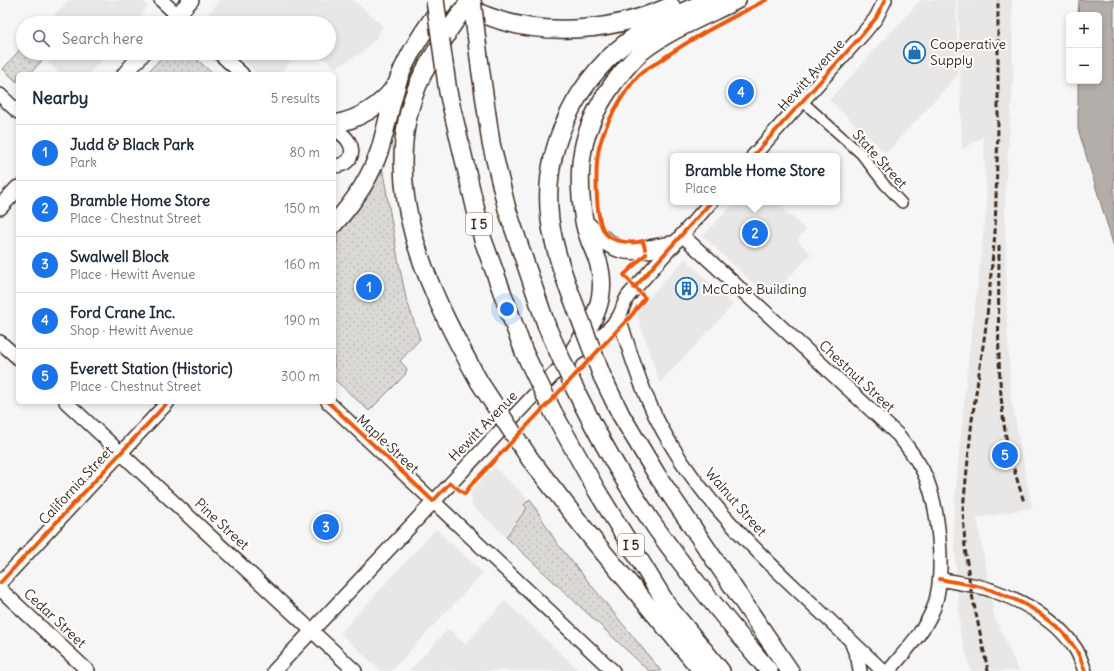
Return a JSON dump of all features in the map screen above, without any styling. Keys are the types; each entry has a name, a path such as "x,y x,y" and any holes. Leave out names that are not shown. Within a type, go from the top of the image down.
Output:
{"highway":[{"name":"I 5","path":"435,0 448,92 483,240 524,352 553,412 597,491 668,606 721,671"},
{"path":"336,123 348,120 372,108 391,92 417,43 446,0"},
{"path":"456,0 503,21 534,27 574,29 593,28 615,24 660,11 686,0"},
{"name":"I 5","path":"471,0 491,143 507,209 547,328 591,422 620,472 656,528 717,608 769,671"},
{"path":"471,0 449,30 420,80 411,103 402,164 406,203 421,259 450,329 480,383 530,459 594,541 702,671"},
{"path":"710,0 639,34 611,56 596,72 578,97 562,129 552,159 549,201 553,240 568,287 602,376 621,415 657,475 790,671"},
{"path":"569,358 593,321 600,302 602,282 598,262 584,222 580,188 580,164 584,139 599,103 625,68 641,52 658,40 737,0"},
{"path":"336,222 351,206 372,168 380,149 399,79"},
{"path":"584,222 602,240 621,250 632,251 677,240"}],"main road":[{"path":"181,16 191,0"},
{"path":"126,72 137,60"},
{"path":"0,207 16,190"}],"street":[{"path":"161,0 175,16"},
{"name":"Hewitt Avenue","path":"756,153 862,35 884,3"},
{"path":"227,60 240,72"},
{"path":"0,95 16,110"},
{"name":"State Street","path":"802,102 861,154 885,185 902,203"},
{"path":"336,131 347,137 352,144 352,152 349,159 341,165 336,166"},
{"name":"Hewitt Avenue","path":"274,671 569,358 596,340 619,317 627,297 708,205"},
{"name":"Chestnut Street","path":"677,240 898,435 910,449 923,470 930,491 939,535 940,579 934,607 924,627 889,671"},
{"name":"Walnut Street","path":"619,317 642,387 665,435 682,463 703,492 749,544 883,671"},
{"path":"0,342 16,356"},
{"name":"Pine Street","path":"68,404 355,671"},
{"name":"California Street","path":"0,583 166,404"},
{"name":"Maple Street","path":"330,404 613,671"},
{"path":"940,579 990,589 1032,608 1055,624 1066,636 1076,650 1085,671"},
{"name":"Cedar Street","path":"0,589 88,671"},
{"path":"850,640 858,659 860,671"}],"shaded area":[{"path":"68,0 142,0 148,6 141,16 53,16"},
{"path":"221,0 353,0 383,26 376,39 360,54 335,68 326,60 336,60 336,16 211,16 208,13"},
{"path":"921,0 956,0 958,75 886,153 829,100"},
{"path":"958,0 1012,0 1013,83 1005,192 1007,321 1011,398 1032,508 977,518 995,618 1019,671 971,671 960,632 953,520 967,370 987,204 983,136 962,150"},
{"path":"1079,0 1114,0 1114,247 1078,129 1078,84 1102,84 1102,12 1078,12"},
{"path":"16,54 16,60 42,60 32,72 16,72 16,81 3,69"},
{"path":"45,60 102,60 91,72 58,72"},
{"path":"159,60 198,60 211,72 148,72"},
{"path":"243,60 292,60 281,72 256,72"},
{"path":"382,166 406,298 420,339 400,361 407,369 405,375 369,411 336,381 336,254 338,232 357,210 373,185"},
{"path":"732,205 779,205 806,230 797,240 811,254 769,298 703,236"},
{"path":"685,259 733,305 660,383 636,312"},
{"path":"494,467 529,500 524,505 528,508 506,537 472,506 471,491"},
{"path":"530,499 556,542 661,671 649,671 506,537 527,508 524,505"},
{"path":"436,529 483,573 391,671 381,671 340,633"},
{"path":"505,601 580,671 409,671 448,629 465,644"}],"railway":[{"path":"988,671 970,585 965,548 963,509 972,420 986,326 995,233 998,127 998,0"},
{"path":"999,245 999,362 1002,408 1005,431 1013,467 1024,502"}],"cycle path":[{"path":"645,249 643,241 623,242 609,237 602,227 599,217 597,190 598,152 603,135 611,117 627,91 643,71 699,35 766,0"},
{"path":"756,153 862,35 876,18 885,0"},
{"path":"634,288 708,205"},
{"path":"330,404 433,501 450,483 465,494 470,486 631,316 645,298 624,275 646,254"},
{"path":"0,583 166,404"},
{"path":"940,579 979,586 1003,594 1038,612 1058,628 1067,638 1077,651 1085,671"}],"place":[{"name":"Cooperative Supply","path":"914,52"},
{"name":"Ford Crane Inc.","path":"741,92"},
{"name":"Bramble Home Store","path":"755,233"},
{"name":"Judd & Black Park","path":"369,287"},
{"name":"McCabe Building","path":"686,289"},
{"name":"Everett Station (Historic)","path":"1005,455"},
{"name":"Swalwell Block","path":"326,527"}]}
